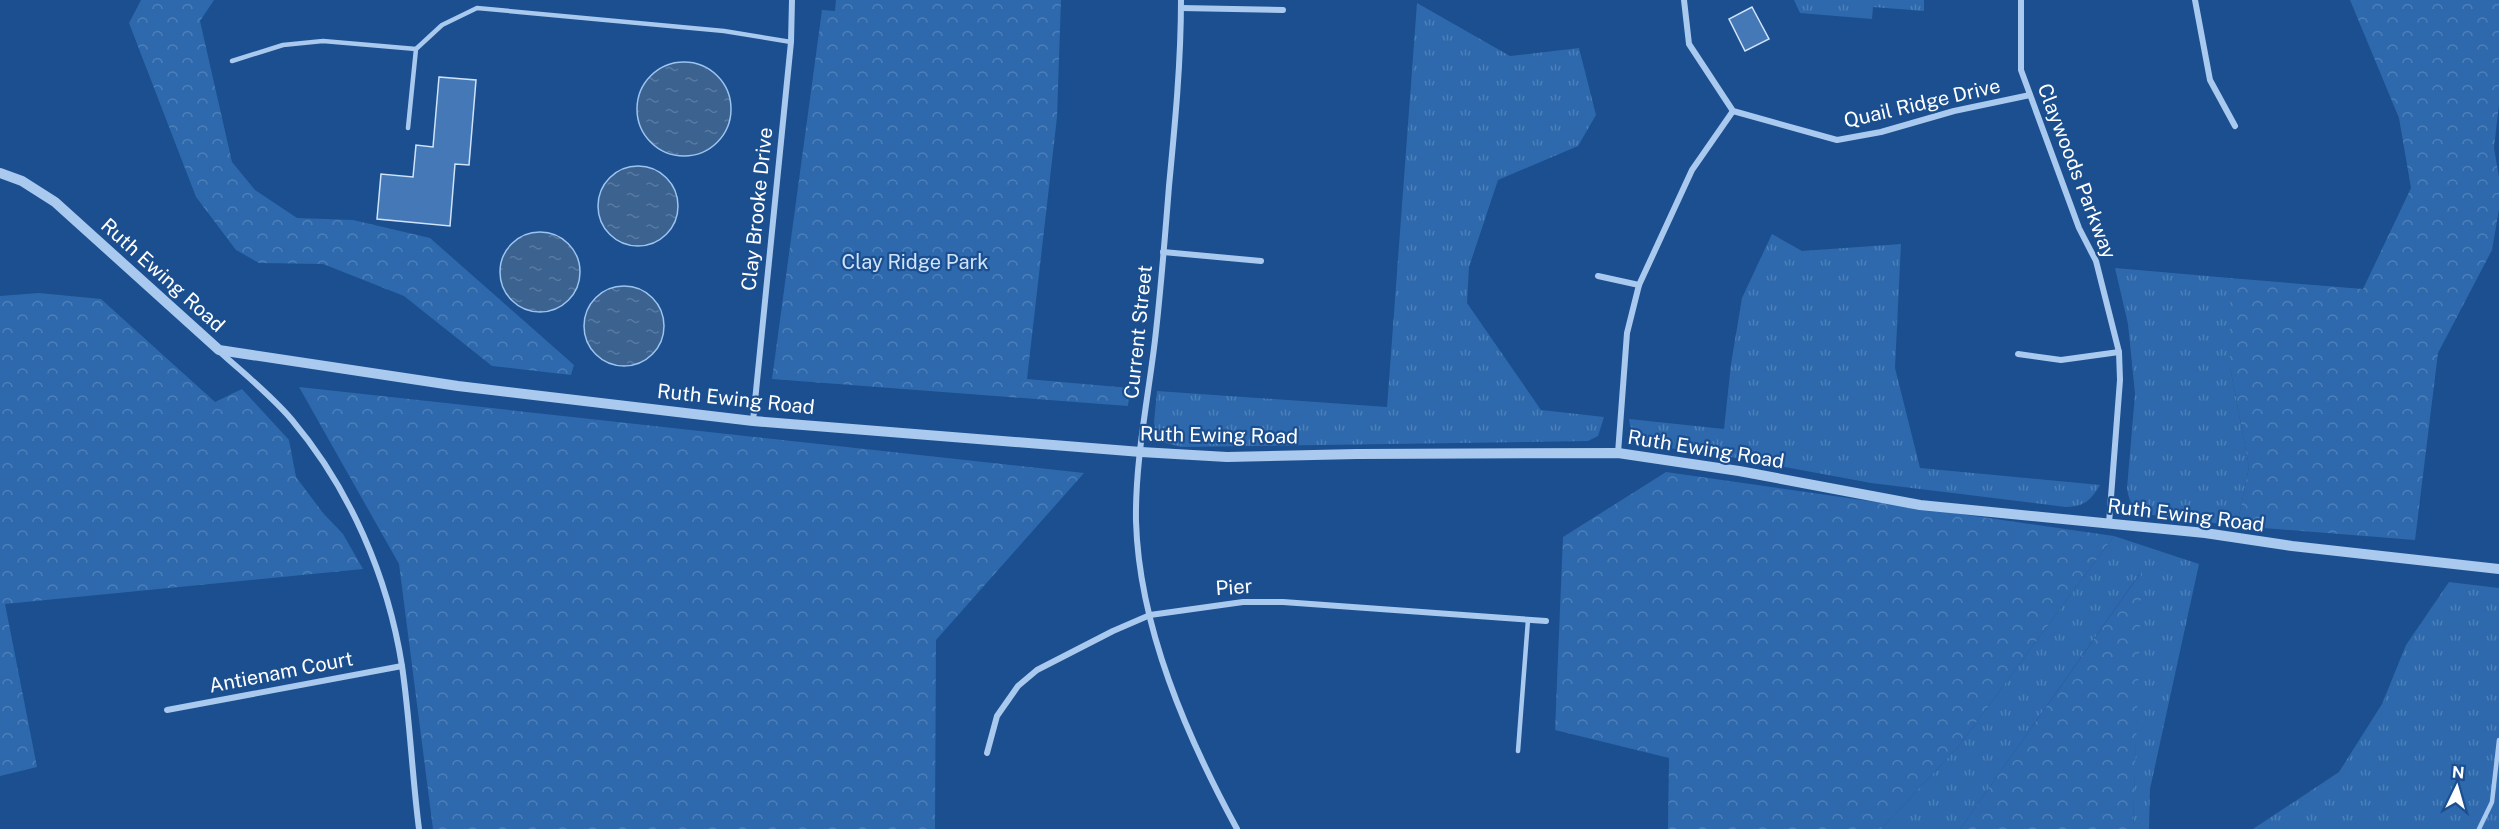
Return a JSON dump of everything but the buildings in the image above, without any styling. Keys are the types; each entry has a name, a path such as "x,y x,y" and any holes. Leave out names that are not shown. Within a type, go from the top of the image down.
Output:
{"street":[{"name":"Clay Brooke Drive","path":"753,421 791,42 792,0"},
{"name":"Current Street","path":"1181,0 1181,59 1136,521 1150,615 1177,705 1196,749 1237,829"},
{"path":"1618,453 1627,333 1639,285 1692,170 1733,111 1689,44 1684,0"},
{"name":"Claywoods Parkway","path":"2022,0 2021,70 2079,228 2096,261 2119,352 2120,380 2109,524"},
{"path":"2195,0 2210,80 2235,126"},
{"path":"1181,8 1283,10"},
{"name":"Quail Ridge Drive","path":"1733,111 1837,140 1881,132 1954,111 2030,95"},
{"name":"Ruth Ewing Road","path":"0,173 21,181 55,202 219,350 458,386 753,421 1141,452 1227,457 1618,453 1719,468 1920,505 2109,524 2499,569"},
{"path":"1163,252 1261,261"},
{"path":"1598,276 1639,285"},
{"path":"219,350 291,418 319,455 344,496 362,532 382,581 402,666 419,829"},
{"path":"2018,354 2061,360 2119,352"},
{"name":"Pier","path":"987,753 996,716 1018,686 1037,670 1150,615 1243,602 1282,602 1546,621"},
{"name":"Antienam Court","path":"167,710 402,666"}],"lane":[{"path":"408,128 416,49 442,25 477,8 724,31 791,42"},
{"path":"232,61 283,45 323,41 416,49"},
{"path":"1518,751 1528,620"},
{"path":"2478,829 2493,802 2499,740"}],"green space":[{"path":"141,0 214,0 200,21 232,162 255,190 297,218 353,220 430,238 574,365 571,375 492,366 404,296 323,264 259,263 236,250 196,197 129,23"},
{"name":"Clay Ridge Park","path":"836,0 1061,0 1057,117 1027,379 1130,388 1128,406 772,379 822,10 835,11"},
{"path":"1794,0 1924,0 1924,11 1873,7 1872,19 1800,13"},
{"path":"2350,0 2499,0 2499,104 2494,148 2499,177 2499,209 2492,250 2438,353 2415,540 2237,526 2249,467 2230,366 2230,278 2363,289 2411,188 2399,118"},
{"path":"1417,3 1510,56 1579,48 1596,115 1578,146 1498,180 1469,267 1467,303 1541,410 1604,417 1598,436 1588,441 1181,447 1166,443 1156,434 1154,422 1157,391 1387,407"},
{"path":"1772,234 1802,251 1901,244 1895,368 1920,468 2100,485 2093,495 2082,504 2066,507 1871,483 1731,457 1648,445 1639,441 1632,432 1629,419 1724,429 1731,364 1742,298"},
{"path":"2115,268 2230,278 2230,366 2249,467 2237,526 2145,514 2130,501 2127,488 2135,394 2128,324"},
{"path":"39,293 101,299 215,402 242,389 289,440 296,477 323,513 343,534 363,569 5,604 37,767 0,776 0,296"},
{"path":"299,387 1084,473 936,640 935,829 433,829 399,564"},
{"path":"1666,472 2114,536 1958,747 1881,829 1668,829 1669,758 1555,730 1563,537"},
{"path":"2114,536 2199,564 2150,789 2149,829 2133,829 2141,572 1960,829 1881,829 1958,747"},
{"path":"2142,571 2133,829 1960,829"},
{"path":"2449,582 2499,588 2499,829 2253,829 2339,772 2382,704 2406,645"}],"water":[{"path":"684,62 702,66 717,76 727,91 731,109 727,127 717,142 702,152 684,156 666,152 651,142 641,127 637,109 641,91 651,76 666,66"},
{"path":"638,166 653,169 666,178 675,191 678,206 675,221 666,234 653,243 638,246 623,243 610,234 601,221 598,206 601,191 610,178 623,169"},
{"path":"540,232 555,235 568,244 577,257 580,272 577,287 568,300 555,309 540,312 525,309 512,300 503,287 500,272 503,257 512,244 525,235"},
{"path":"624,286 639,289 652,298 661,311 664,326 661,341 652,354 639,363 624,366 609,363 596,354 587,341 584,326 587,311 596,298 609,289"}]}
